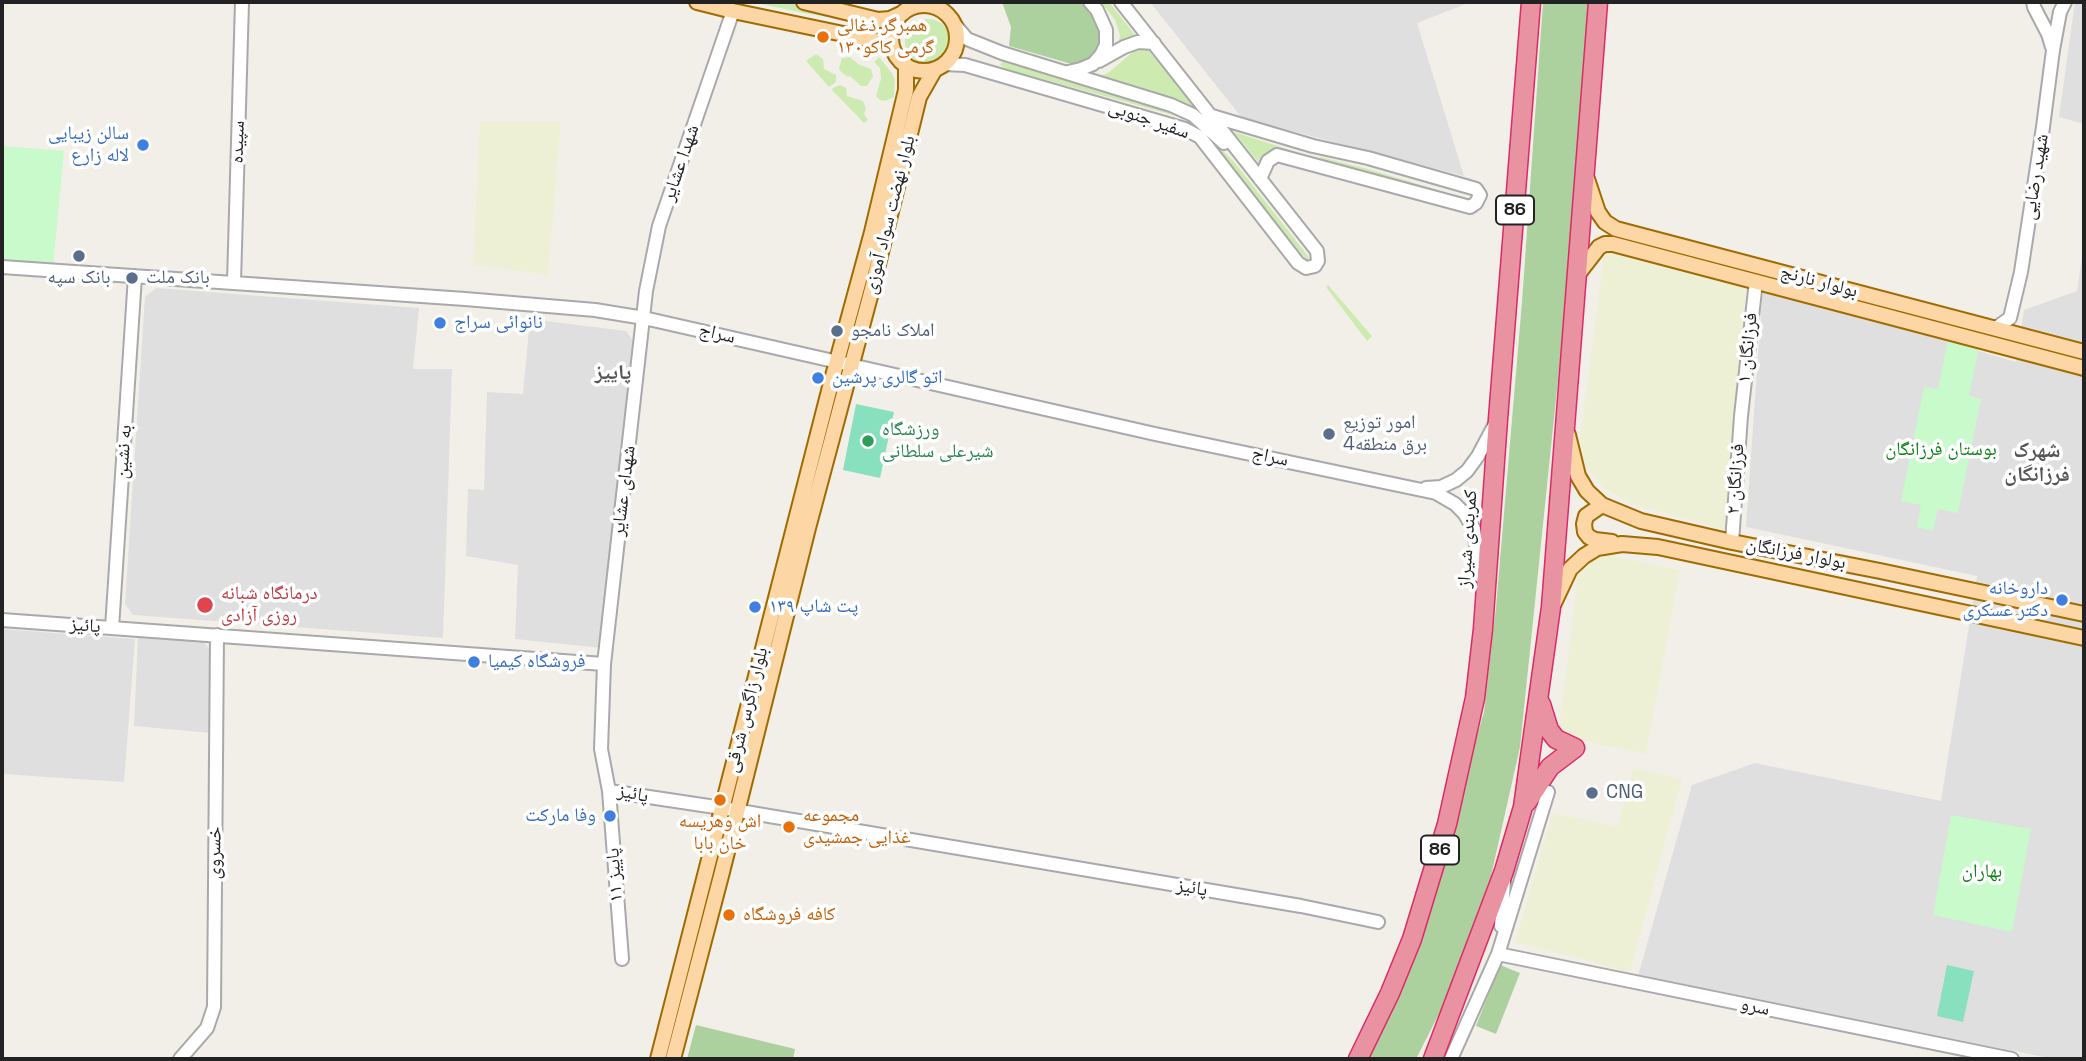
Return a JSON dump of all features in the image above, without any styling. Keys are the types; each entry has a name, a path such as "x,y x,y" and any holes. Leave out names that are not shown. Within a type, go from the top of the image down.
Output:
{"highway":[{"name":"کمربندی شیراز","path":"1358,1059 1401,969 1412,939 1459,779 1475,698 1483,629 1531,2"},
{"path":"1433,1059 1504,871 1522,807 1539,699 1551,607 1598,2"},
{"path":"1522,807 1550,767 1575,748 1556,739 1549,730 1539,699"}],"main road":[{"path":"697,2 876,41 893,49"},
{"path":"804,2 878,20 890,19 912,7 923,5 949,13 957,37 956,48 940,67 925,71 915,70 905,65 893,49 892,29 897,20 912,7"},
{"path":"853,36 859,30 858,15"},
{"name":"بلوار نهضت سواد آموزی","path":"852,364 872,289 906,120 905,65"},
{"name":"بلوار نهضت سواد آموزی","path":"837,361 906,120 940,67"},
{"path":"1578,274 1599,247 1614,236 1598,212 1586,174"},
{"name":"بولوار نارنج","path":"1614,236 1756,281 2084,368"},
{"name":"بولوار نارنج","path":"1614,236 1996,328 2084,352"},
{"name":"بلوار زاگرس شرقی","path":"657,1059 722,808 747,739 793,558 837,361"},
{"name":"بلوار زاگرس شرقی","path":"793,558 852,364"},
{"name":"بولوار فرزانگان","path":"1565,422 1578,476 1587,491 1602,505 1641,521 2084,614"},
{"path":"1602,505 1586,516 1585,532 1595,540 1622,544"},
{"name":"بولوار فرزانگان","path":"1551,607 1570,569 1584,556 1597,548 1622,544 1658,547 2084,638"},
{"name":"بلوار زاگرس شرقی","path":"673,1059 738,810 747,739"},
{"path":"708,867 722,872"}],"street":[{"name":"سپیده","path":"234,282 242,2"},
{"path":"1090,2 1097,10 1106,30 1106,45 1093,64"},
{"path":"1121,2 1260,180"},
{"path":"2034,2 2053,50"},
{"name":"شهید رضایی","path":"1996,328 2010,318 2021,272 2053,50 2064,3"},
{"name":"شهدا عشایر","path":"644,318 659,226 733,11"},
{"name":"سفیر جنوبی","path":"949,13 967,39 1002,53 1171,105 1193,115 1248,164"},
{"path":"1064,73 1082,69 1138,42 1154,43"},
{"path":"996,73 992,65 994,57 1002,53"},
{"name":"سفیر جنوبی","path":"940,67 965,65 1185,129 1199,137 1298,263 1306,268 1315,266 1318,261 1317,251 1260,180"},
{"name":"سفیر جنوبی","path":"1211,116 1476,190 1480,195 1476,203 1470,206 1308,163"},
{"path":"1260,180 1268,161 1277,155 1308,163 1313,146"},
{"name":"سراج","path":"2,267 595,310 644,318 1155,433 1419,488"},
{"name":"به نشین","path":"113,628 135,276"},
{"name":"فرزانگان ۱","path":"1741,416 1756,281"},
{"name":"شهدای عشایر","path":"604,664 644,318"},
{"name":"فرزانگان ۲","path":"1731,542 1741,416"},
{"path":"1419,488 1441,487 1467,471 1498,419"},
{"path":"1419,488 1436,493 1455,504 1475,529 1483,629"},
{"name":"پائیز","path":"2,620 604,664 601,749 609,791 738,810 1378,922"},
{"name":"خسروى","path":"180,1059 207,1028 214,1007 218,635"},
{"name":"پاییز ۱۱","path":"609,791 622,960"},
{"path":"1451,1059 1499,954 1548,792"},
{"path":"1499,954 1504,871"},
{"name":"سرو","path":"1499,954 2012,1059"}],"shaded area":[{"path":"1150,2 1471,2 1417,23 1464,176 1242,118"},
{"path":"2075,2 2084,2 2084,124 2059,117"},
{"path":"2084,244 2084,1059 2054,1059 1638,976 1692,785 1755,763 1941,801 1977,576 1746,527 1763,287 2016,362 2024,310 2077,291"},
{"path":"156,288 419,308 413,369 452,369 443,638 133,615 125,604 145,297"},
{"path":"530,319 626,331 634,342 602,648 515,639 518,565 466,556 468,489 484,490 487,392 523,394"},
{"path":"2,629 135,639 124,782 2,774"},
{"path":"138,636 200,638 211,651 211,733 134,726"}],"green space":[{"path":"752,2 786,2 853,17 854,21 803,13"},
{"path":"1002,2 1083,2 1101,25 1104,40 1090,61 1075,65 1009,46 1011,27"},
{"path":"1101,2 1109,2 1135,35 1118,45 1120,35 1115,20"},
{"path":"1543,2 1589,2 1566,302 1520,747 1491,876 1442,1008 1416,1059 1365,1059 1418,941 1484,712 1496,607 1522,302"},
{"path":"928,19 944,26 951,42 944,58 928,65 912,58 905,42 912,26"},
{"path":"1147,49 1225,140 1187,107 1095,78 1108,73 1135,50"},
{"path":"816,54 823,59 824,69 836,75 836,82 829,87 806,61"},
{"path":"850,57 858,64 871,69 873,76 867,86 861,86 841,72 839,68 842,58"},
{"path":"879,57 895,80 894,97 885,101 876,96 881,79 880,68 874,62"},
{"path":"1003,60 1154,102 1196,122 1235,163 1309,257 1307,260 1266,212 1216,147 1184,118 1006,69 1000,65"},
{"path":"840,85 846,88 847,96 863,101 866,109 864,114 868,120 864,123 832,90"},
{"path":"480,121 561,121 548,275 473,265"},
{"path":"1234,132 1305,156 1273,151 1259,163"},
{"path":"2,146 64,151 53,267 2,263"},
{"path":"1321,157 1468,199 1466,203 1318,160"},
{"path":"1612,250 1746,286 1725,530 1633,504 1603,488 1582,462 1580,438 1604,255"},
{"path":"1328,285 1372,336 1367,341 1326,287"},
{"name":"بوستان فرزانگان","path":"1948,340 1979,346 1969,396 1981,399 1958,513 1938,509 1933,531 1917,527 1921,505 1901,501 1924,387 1938,389"},
{"name":"ورزشگاه شیرعلی سلطانی","path":"856,404 894,412 880,478 843,470"},
{"path":"1604,554 1680,570 1646,754 1558,736 1578,575 1589,562"},
{"path":"1633,768 1682,779 1630,972 1515,942 1553,813 1618,826"},
{"name":"بهاران","path":"1951,815 2031,829 2012,932 1933,915"},
{"path":"1500,965 1520,973 1496,1034 1476,1026"},
{"path":"1947,965 1974,971 1963,1022 1937,1016"},
{"path":"696,1025 795,1049 793,1059 687,1059"}],"place":[{"name":"همبرگر ذغالی ۱۳۰گرمی کاکو","path":"823,37"},
{"name":"سالن زیبایی لاله زارع","path":"143,145"},
{"name":"بانک سپه","path":"79,256"},
{"name":"بانک ملت","path":"132,278"},
{"name":"نانوائی سراج","path":"440,323"},
{"name":"املاک نامجو","path":"837,331"},
{"name":"اتو گالری پرشین","path":"818,378"},
{"name":"امور توزیع برق منطقه4","path":"1329,434"},
{"name":"ورزشگاه شیرعلی سلطانی","path":"868,441"},
{"name":"داروخانه دکتر عسکری","path":"2062,600"},
{"name":"درمانگاه شبانه روزی آزادی","path":"205,605"},
{"name":"پت شاپ ۱۳۹","path":"755,607"},
{"name":"فروشگاه کیمیا","path":"474,662"},
{"name":"CNG","path":"1592,793"},
{"name":"اش وهريسه خان بابا","path":"720,800"},
{"name":"وفا مارکت","path":"610,816"},
{"name":"مجموعه غذایی جمشیدی","path":"789,827"},
{"name":"کافه فروشگاه","path":"729,915"}],"district":[{"name":"پاییز","path":"613,373"},
{"name":"شهرک فرزانگان","path":"2037,463"}]}
